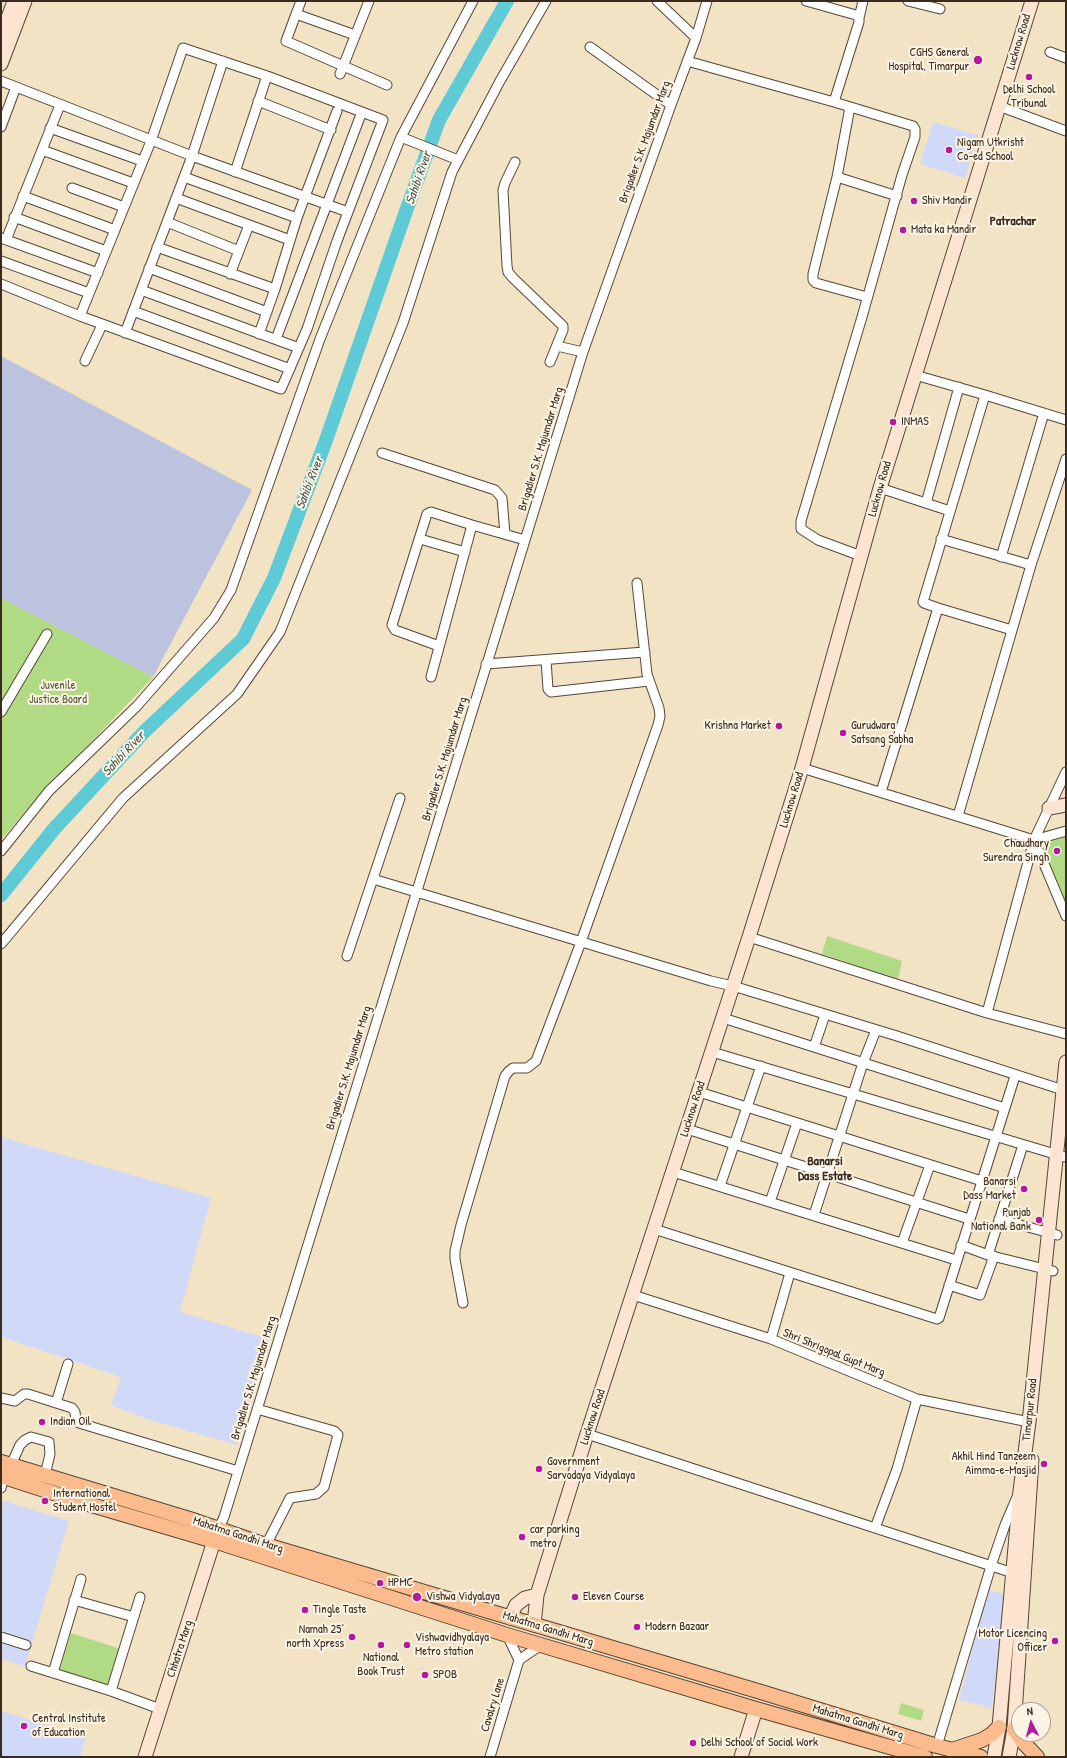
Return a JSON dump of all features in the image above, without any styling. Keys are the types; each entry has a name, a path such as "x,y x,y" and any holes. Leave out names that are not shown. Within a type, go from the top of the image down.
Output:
{"main road":[{"name":"Mahatma Gandhi Marg","path":"4,1473 78,1501 217,1535 266,1545 761,1692 937,1746 981,1757"},
{"name":"Mahatma Gandhi Marg","path":"4,1473 45,1475 217,1535 376,1593 506,1635 925,1757"},
{"path":"376,1593 381,1579"},
{"path":"951,1750 982,1740 992,1734 999,1727"},
{"path":"1023,1742 1036,1757"}],"street":[{"path":"1,37 14,1"},
{"path":"1,64 25,1"},
{"path":"301,1 286,41 342,71 387,85"},
{"path":"342,71 369,1"},
{"path":"1,851 49,791 137,706 214,618 231,590 320,339 404,138 473,1"},
{"path":"1,944 123,798 237,694 280,632 403,323 452,172 500,81 546,1"},
{"path":"657,1 696,38"},
{"name":"Brigadier S.K. Majumdar Marg","path":"217,1535 583,352 670,105 696,38 707,1"},
{"path":"806,1 856,15 859,18"},
{"path":"834,102 859,22 863,1"},
{"path":"908,1 940,9"},
{"name":"Lucknow Road","path":"534,1625 537,1595 587,1434 687,1130 802,768 880,488 1032,1"},
{"path":"296,14 355,35"},
{"path":"590,47 670,105"},
{"path":"1,284 102,325 279,389 282,388 299,348 383,120 267,76 183,48 151,141 80,316"},
{"path":"1050,52 1066,58"},
{"path":"687,60 834,102 913,126 915,129 915,137 801,521 801,529 818,540 861,556"},
{"path":"125,333 192,156 223,61"},
{"path":"235,172 267,76"},
{"path":"1,81 151,141 348,212"},
{"path":"1,127 16,87"},
{"path":"258,101 331,130"},
{"path":"60,105 23,196 3,239 98,273"},
{"path":"999,106 1066,131"},
{"path":"850,107 837,178 813,274 813,280 816,283 867,297"},
{"path":"259,334 297,218 337,111"},
{"path":"276,339 360,117"},
{"path":"50,128 142,161"},
{"path":"404,138 458,160"},
{"path":"42,150 133,183"},
{"path":"515,162 503,190 508,272 561,323 563,330 550,362"},
{"path":"184,177 297,218"},
{"path":"837,178 897,196"},
{"path":"72,188 124,207"},
{"path":"23,196 115,230"},
{"path":"176,198 290,240"},
{"path":"14,217 106,251"},
{"path":"167,222 239,251"},
{"path":"230,274 249,225"},
{"path":"157,247 275,289"},
{"path":"1,261 89,293"},
{"path":"149,268 266,312"},
{"path":"141,290 299,348"},
{"path":"133,311 290,369"},
{"path":"85,361 102,325"},
{"path":"557,346 583,352"},
{"path":"915,375 1066,420"},
{"path":"926,503 960,388"},
{"path":"985,395 923,600 924,603 938,608 1012,630"},
{"path":"1001,557 1044,413"},
{"path":"382,453 495,490 502,498 505,534"},
{"path":"958,816 1031,565 1066,459"},
{"path":"880,488 950,511"},
{"path":"439,646 395,630 392,624 420,539 424,516 431,512 472,526 525,540"},
{"path":"431,677 472,526"},
{"path":"420,539 465,552"},
{"path":"941,540 1031,565"},
{"path":"463,1303 455,1259 455,1251 461,1225 505,1076 512,1068 527,1068 536,1061 581,942 658,725 660,716 659,708 648,681 637,583"},
{"path":"881,792 938,608"},
{"path":"1,712 47,634"},
{"path":"486,664 645,652"},
{"path":"546,660 548,689 551,692 648,681"},
{"path":"802,768 1034,840 1066,831"},
{"path":"986,1013 1034,840 1066,772"},
{"path":"347,956 400,798"},
{"path":"1049,808 1066,805"},
{"path":"1034,840 1066,916"},
{"path":"373,879 825,1014 1065,1091"},
{"path":"749,937 986,1013 1066,1034"},
{"path":"814,1047 825,1014"},
{"path":"723,1018 1005,1108"},
{"path":"814,1215 863,1063 876,1030"},
{"path":"712,1052 1023,1146 1063,1154"},
{"name":"Timarpur Road","path":"994,1757 999,1727 1013,1573 1025,1492 1063,1154 1066,1062"},
{"path":"720,1186 761,1066"},
{"path":"654,1229 934,1319 939,1318 1015,1076"},
{"path":"699,1092 982,1181"},
{"path":"770,1202 797,1123"},
{"path":"687,1130 969,1219"},
{"path":"949,1285 980,1295 991,1256 999,1219 1023,1146"},
{"path":"902,1243 918,1203 930,1165"},
{"path":"673,1172 956,1260"},
{"path":"999,1219 1053,1234"},
{"path":"961,1245 991,1256 1049,1270"},
{"path":"771,1340 790,1273"},
{"name":"Shri Shrigopal Gupt Marg","path":"633,1295 771,1340 917,1399 1032,1423"},
{"path":"56,1403 68,1364"},
{"path":"1,1398 15,1401 26,1394 56,1403 74,1410 76,1420 79,1423 238,1471"},
{"path":"875,1528 897,1469 917,1399"},
{"path":"257,1409 334,1431 338,1435 324,1487 316,1494 290,1498 266,1545"},
{"path":"587,1434 1013,1573"},
{"path":"4,1473 20,1445 31,1437 49,1442 50,1454 45,1475"},
{"path":"937,1746 991,1566 1005,1525 1025,1492"},
{"name":"Timarpur Road","path":"1015,1702 1025,1492"},
{"name":"Chhatra Marg","path":"145,1757 217,1535"},
{"path":"53,1672 81,1579"},
{"path":"510,1618 516,1605 525,1598 537,1595"},
{"path":"111,1691 140,1597"},
{"path":"74,1600 134,1618"},
{"path":"506,1635 519,1660 541,1645"},
{"path":"1,1637 26,1645"},
{"name":"Cavalry Lane","path":"490,1757 519,1660"},
{"path":"31,1666 111,1691 160,1709"},
{"path":"741,1757 756,1709"},
{"name":"Timarpur Road","path":"1009,1757 1012,1742"}],"shaded area":[{"name":"Nigam Utkrisht Co-ed School","path":"933,122 978,135 965,178 920,164"},
{"path":"1,356 252,490 153,677 1,598"},
{"path":"1,1137 211,1198 180,1312 269,1339 237,1445 147,1419 111,1405 121,1377 1,1337"},
{"path":"1,1500 69,1521 25,1666 1,1659"},
{"path":"988,1590 1005,1595 992,1708 959,1700"},
{"name":"Central Institute of Education","path":"1,1711 86,1738 80,1757 1,1757"}],"green space":[{"name":"Juvenile Justice Board","path":"1,598 153,677 30,806 1,840"},
{"path":"1066,836 1066,899 1063,899 1039,843"},
{"path":"827,936 902,961 898,979 822,954"},
{"path":"71,1633 121,1649 109,1685 62,1672 60,1669"},
{"path":"901,1703 924,1710 921,1721 898,1714"}],"waterway":[{"name":"Sahibi River","path":"1,895 54,829 146,730 243,639 274,578 325,443 439,120 507,1"}],"place":[{"name":"CGHS General Hospital, Timarpur","path":"978,60"},
{"name":"Delhi School Tribunal","path":"1029,77"},
{"name":"Nigam Utkrisht Co-ed School","path":"949,150"},
{"name":"Shiv Mandir","path":"914,201"},
{"name":"Mata ka Mandir","path":"903,230"},
{"name":"INMAS","path":"893,422"},
{"name":"Krishna Market","path":"779,726"},
{"name":"Gurudwara Satsang Sabha","path":"843,733"},
{"name":"Chaudhary Surendra Singh","path":"1057,851"},
{"name":"Banarsi Dass Market","path":"1024,1189"},
{"name":"Punjab National Bank","path":"1039,1220"},
{"name":"Indian Oil","path":"42,1422"},
{"name":"Akhil Hind Tanzeem Aimma-e-Masjid","path":"1044,1464"},
{"name":"Government Sarvodaya Vidyalaya","path":"539,1469"},
{"name":"International Student Hostel","path":"45,1501"},
{"name":"car parking metro","path":"522,1537"},
{"name":"HPMC","path":"380,1583"},
{"name":"Vishwa Vidyalaya","path":"417,1597"},
{"name":"Eleven Course","path":"575,1597"},
{"name":"Tingle Taste","path":"305,1610"},
{"name":"Modern Bazaar","path":"637,1627"},
{"name":"Namah 25° north Xpress","path":"352,1637"},
{"name":"Motor Licencing Officer","path":"1055,1641"},
{"name":"National Book Trust","path":"381,1645"},
{"name":"Vishwavidhyalaya Metro station","path":"407,1645"},
{"name":"SPOB","path":"425,1675"},
{"name":"Central Institute of Education","path":"24,1726"},
{"name":"Delhi School of Social Work","path":"693,1743"}],"district":[{"name":"Patrachar","path":"1013,222"},
{"name":"Banarsi Dass Estate","path":"825,1170"}]}
